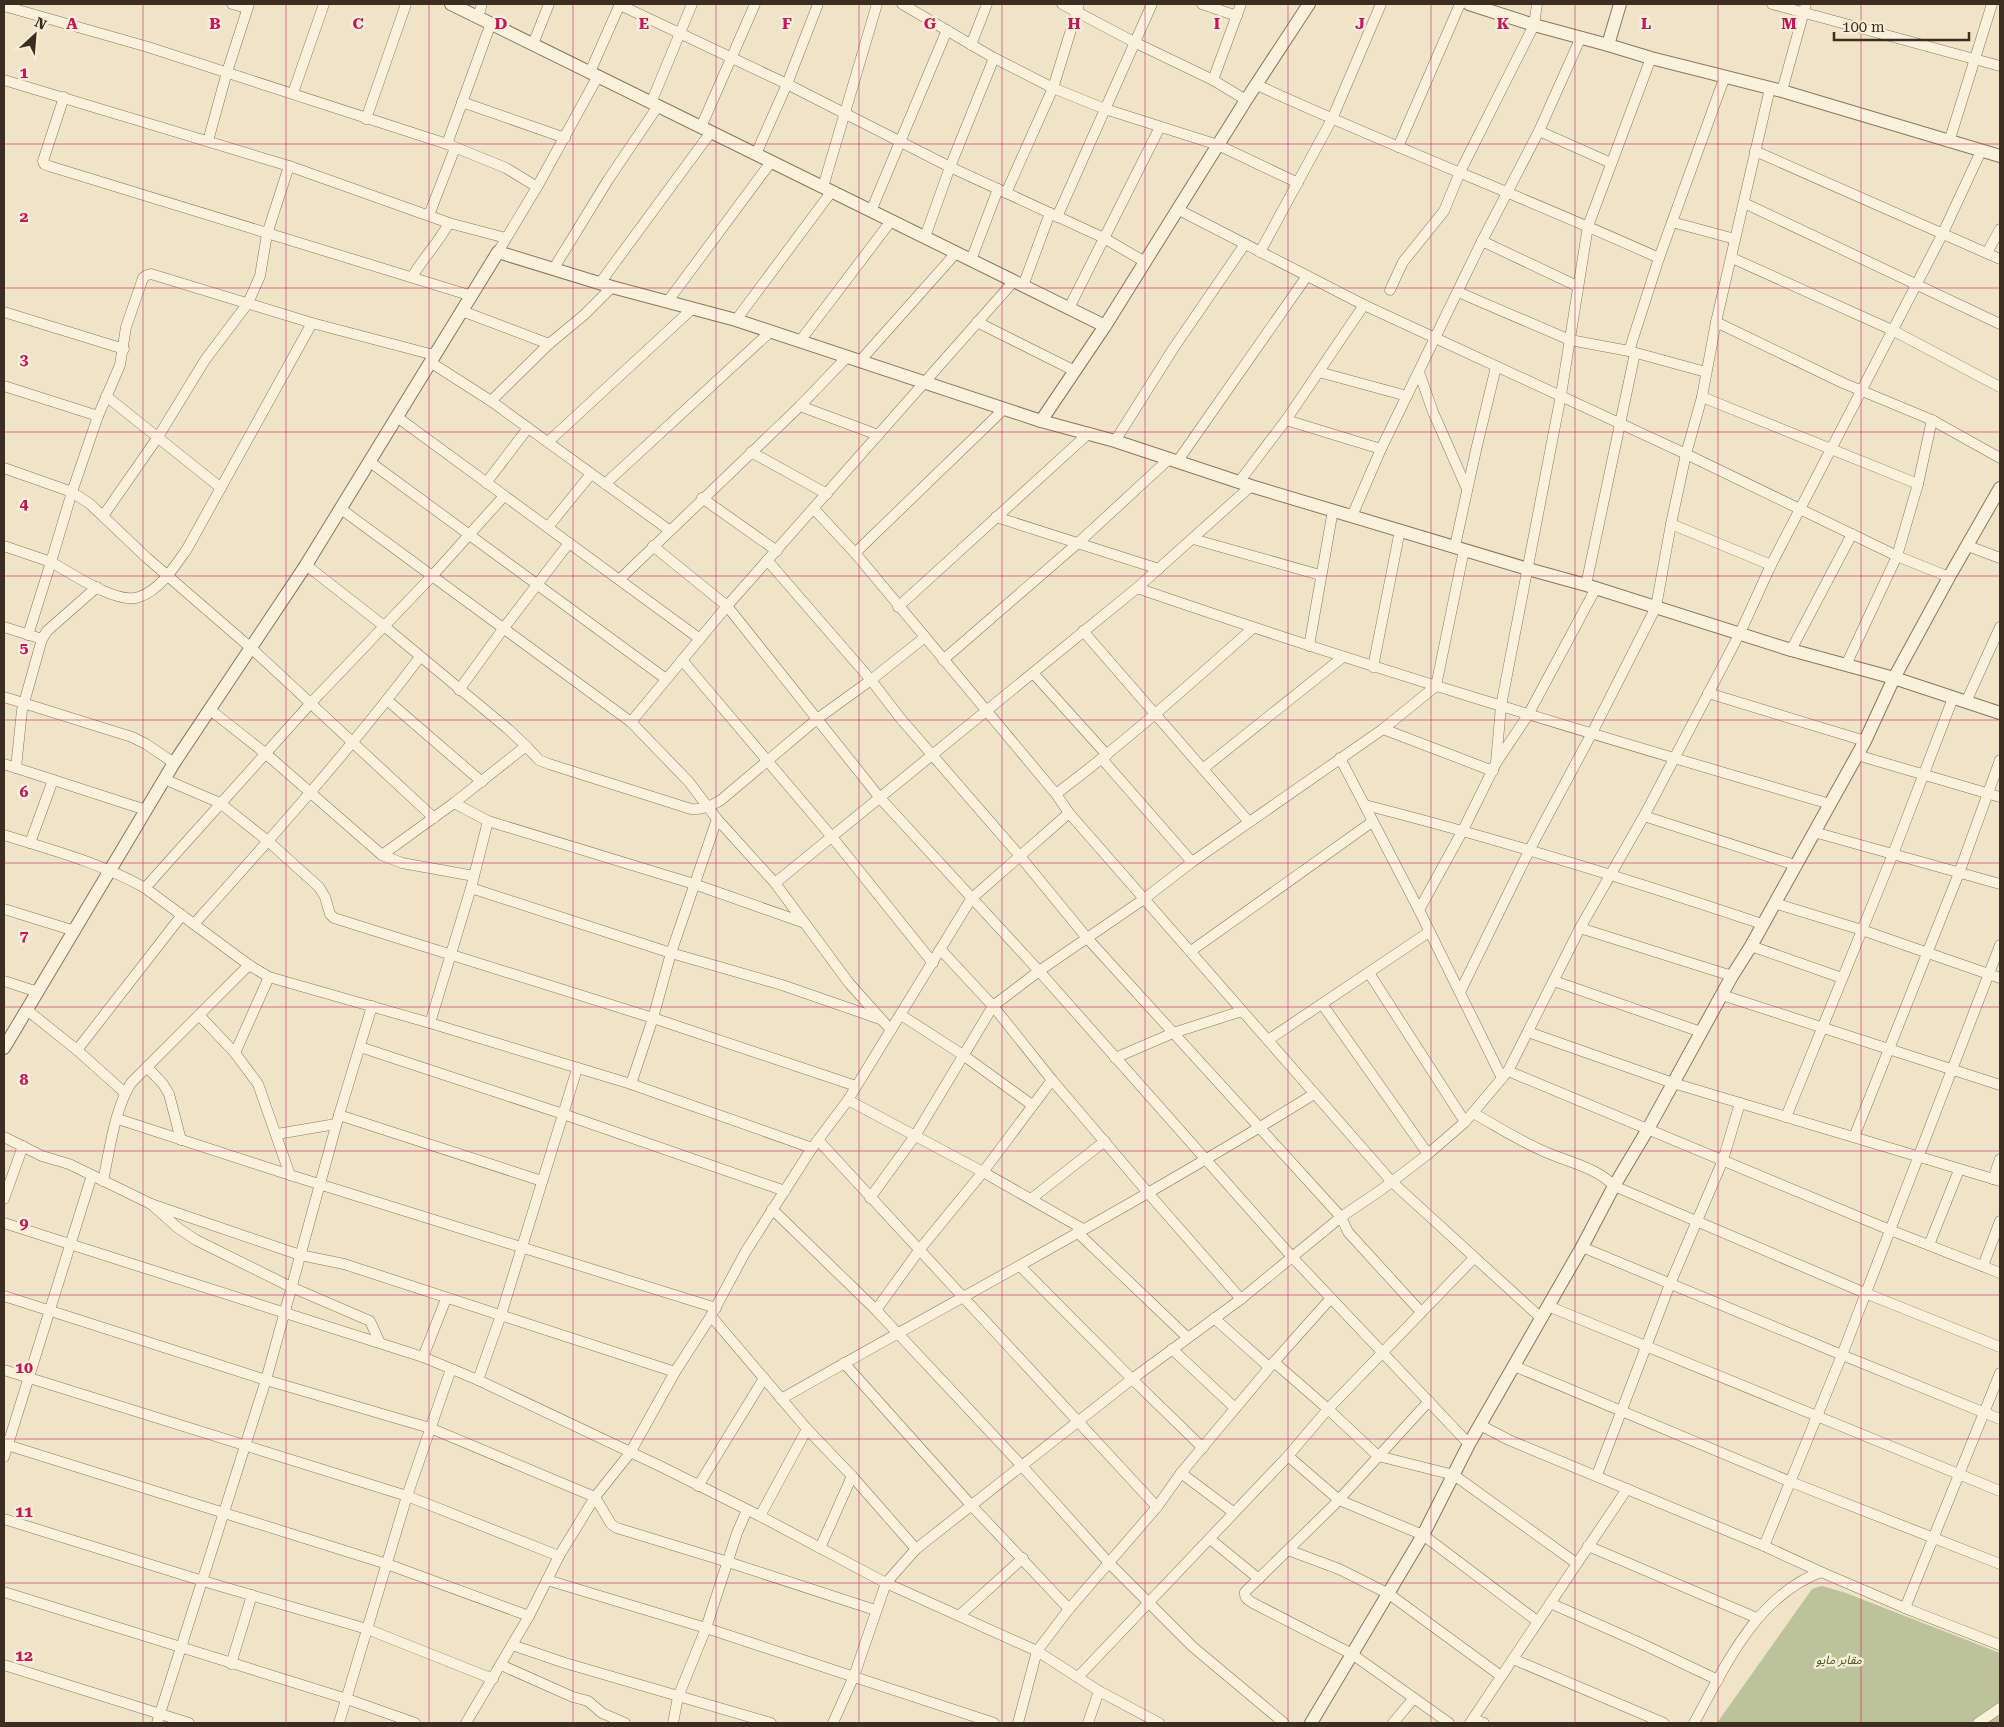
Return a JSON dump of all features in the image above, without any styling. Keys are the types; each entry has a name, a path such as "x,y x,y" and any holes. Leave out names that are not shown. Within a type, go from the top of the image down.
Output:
{"street":[{"path":"208,141 248,6 232,4"},
{"path":"294,93 324,4"},
{"path":"366,119 406,4"},
{"path":"451,4 1105,326"},
{"path":"478,17 482,4"},
{"path":"533,44 549,4"},
{"path":"4,1048 164,779 306,565 537,187 565,138 594,74 620,4 846,113 950,167 1104,238 1145,262"},
{"path":"554,268 655,104 680,32 692,4"},
{"path":"491,401 550,344 584,315 606,285 706,129 755,4"},
{"path":"756,154 787,84 818,4"},
{"path":"736,320 827,189 877,4"},
{"path":"902,4 994,58 1054,88 1105,109 1218,145 1298,183"},
{"path":"971,45 987,4"},
{"path":"1062,4 1078,7 1136,43 1213,80 1246,100"},
{"path":"630,722 727,606 977,322 1019,284 1105,109 1152,4"},
{"path":"1202,4 1236,16"},
{"path":"1213,80 1241,4"},
{"path":"1041,421 1105,326 1246,100 1309,4"},
{"path":"1260,252 1332,119 1381,4"},
{"path":"1398,147 1460,4"},
{"path":"1468,4 1651,58 1776,89 2000,156"},
{"path":"1390,290 1403,262 1444,211 1460,172 1534,25 1537,4"},
{"path":"1608,45 1620,4"},
{"path":"1772,4 1805,8 2000,66"},
{"path":"1949,142 1992,4"},
{"path":"4,6 148,46 451,146 506,168 537,187"},
{"path":"970,260 1002,191 1054,88 1078,7"},
{"path":"1460,992 1530,849 1656,607 1686,454 1702,397 1716,322 1755,151 1805,8"},
{"path":"429,215 451,146 462,102 491,23"},
{"path":"871,211 947,30"},
{"path":"1352,516 1381,449 1482,241 1539,131 1580,37"},
{"path":"925,237 950,167 994,58"},
{"path":"1494,767 1501,706 1561,395 1588,226 1651,58"},
{"path":"1419,910 1463,830 1494,767 1528,715 1591,586 1622,424 1632,352 1659,258 1725,76"},
{"path":"4,80 288,166 449,223 506,238"},
{"path":"1257,85 1332,119 1588,226 1659,258"},
{"path":"64,97 43,161 44,164 472,296"},
{"path":"462,102 565,138"},
{"path":"1069,308 1160,127"},
{"path":"1539,131 1611,163"},
{"path":"1755,151 2000,259"},
{"path":"833,1723 854,1676 886,1582 916,1549 1187,1336 1242,1298 1341,1217 1392,1182 1428,1154 1465,1122 1505,1074 1580,928 1644,816 1740,633 1771,565 1942,235 1981,151"},
{"path":"668,301 771,162"},
{"path":"103,516 158,437 205,360 248,303 261,272 267,234 288,166"},
{"path":"1744,203 2000,324"},
{"path":"1177,209 1364,306 1561,395 1897,556 1949,578"},
{"path":"800,341 891,220"},
{"path":"1672,222 1735,239"},
{"path":"412,277 422,259 438,241 449,223"},
{"path":"1987,253 2000,230"},
{"path":"1482,241 1577,286"},
{"path":"1115,441 1173,350 1245,244"},
{"path":"498,252 606,285 736,320 1041,421 1089,433 1352,516 1591,586 1791,650 1894,678 2000,713"},
{"path":"860,361 956,253"},
{"path":"1732,258 1892,330 2000,386"},
{"path":"28,634 72,492 98,416 120,365 126,327 143,278 147,274 432,358 669,530"},
{"path":"943,660 1173,460 1307,276"},
{"path":"1458,292 1570,340 1632,352 1706,372"},
{"path":"775,883 1138,588 1193,539 1245,483 1364,306"},
{"path":"548,442 693,308"},
{"path":"462,311 550,344"},
{"path":"4,312 124,349"},
{"path":"977,322 1075,371"},
{"path":"1716,322 1799,363 1932,420 2000,458"},
{"path":"4,546 51,562 97,587 127,598 138,598 149,592 167,576 187,549 312,323"},
{"path":"605,484 770,332"},
{"path":"620,579 702,498 800,406 847,357"},
{"path":"870,1198 914,1136 993,1006 1038,971 1144,899 1192,862 1383,729 1436,686 1460,548 1467,489 1496,367"},
{"path":"1319,372 1407,396"},
{"path":"1419,372 1433,412 1467,489"},
{"path":"4,386 98,416"},
{"path":"106,396 222,488"},
{"path":"1702,397 1918,484"},
{"path":"800,406 878,435"},
{"path":"854,552 1004,409"},
{"path":"397,416 700,639"},
{"path":"1286,420 1381,449"},
{"path":"1846,665 1897,556 1918,484 1932,420"},
{"path":"486,483 528,428"},
{"path":"898,607 1089,433"},
{"path":"752,452 827,494"},
{"path":"370,462 666,680"},
{"path":"4,468 72,492 90,504 167,576 250,648 434,818"},
{"path":"548,527 591,474"},
{"path":"1311,1723 1423,1535 1469,1444 1582,1247 1614,1186 1648,1129 1865,741 1894,678 2000,488"},
{"path":"145,888 265,753 433,575 504,496"},
{"path":"702,498 777,551"},
{"path":"814,508 854,552 898,607 987,711 1056,794 1069,813 1392,1182 1541,1318"},
{"path":"341,509 433,575 503,629 592,692 630,722 666,756 717,819 775,883 849,983 880,1020 891,1030"},
{"path":"1309,646 1320,575 1333,510"},
{"path":"996,517 1159,570"},
{"path":"1671,524 1771,565"},
{"path":"1373,667 1400,530"},
{"path":"1791,650 1852,534"},
{"path":"1193,539 1320,575"},
{"path":"459,690 569,543"},
{"path":"653,546 727,606 880,798 1206,1158 1293,1258 1469,1444"},
{"path":"1968,546 2000,558"},
{"path":"767,560 871,680 932,756 1019,855 1088,938 1341,1217 1348,1232 1421,1312"},
{"path":"306,565 384,626 508,729 539,760 691,809 700,810 721,800 817,719 871,680 925,637"},
{"path":"16,768 23,704 42,639 47,631 97,587"},
{"path":"1138,588 1373,667 1830,804"},
{"path":"4,627 42,639"},
{"path":"1966,702 2000,627"},
{"path":"1056,794 1104,757 1253,628"},
{"path":"1083,631 1249,822"},
{"path":"194,924 269,842 387,700 420,656"},
{"path":"1204,768 1343,657"},
{"path":"682,660 832,837 933,963"},
{"path":"1033,673 1192,862"},
{"path":"1708,694 1865,741"},
{"path":"4,697 132,737 174,764"},
{"path":"1786,1117 1893,854 1952,698"},
{"path":"387,700 482,782"},
{"path":"209,709 265,753 382,855 402,863 474,876"},
{"path":"1383,729 1494,767"},
{"path":"382,855 482,782 526,746"},
{"path":"1857,755 2000,797"},
{"path":"1340,758 1460,992 1505,1074 1648,1129 1890,1230 2000,1273"},
{"path":"1854,1137 1960,873 2000,760"},
{"path":"4,764 146,810"},
{"path":"164,779 220,803 269,842 318,888 325,897 330,914 334,918 653,1018 856,1086"},
{"path":"30,844 53,780"},
{"path":"454,803 488,821 694,884 802,922"},
{"path":"1365,805 1530,849 1762,924"},
{"path":"466,1723 529,1616 559,1556 595,1496 630,1453 675,1372 714,1312 746,1250 815,1144 848,1100 971,899 1069,813"},
{"path":"1644,816 1795,865"},
{"path":"631,1084 653,1018 671,953 717,819"},
{"path":"430,1023 471,888 488,821"},
{"path":"1191,951 1372,822"},
{"path":"1814,832 2000,884"},
{"path":"4,835 111,870 145,888 249,965 269,977 430,1023 631,1084 815,1144 920,1249 1077,1422 1158,1507"},
{"path":"471,888 671,953 782,985 880,1020"},
{"path":"1774,903 1862,930 2000,978"},
{"path":"4,909 75,931"},
{"path":"77,1050 182,915"},
{"path":"1580,928 1732,976"},
{"path":"1268,1040 1429,932"},
{"path":"1751,946 1842,978"},
{"path":"1764,1546 1842,1355 2000,946"},
{"path":"941,950 993,1006 1052,1080 1149,1194 1242,1298"},
{"path":"103,1181 125,1093 131,1083 249,965"},
{"path":"1369,973 1465,1122"},
{"path":"235,1054 269,977"},
{"path":"4,981 38,992"},
{"path":"1554,981 1701,1032"},
{"path":"1722,995 2000,1085"},
{"path":"1322,1004 1428,1154"},
{"path":"158,1719 266,1380 290,1287 372,1006"},
{"path":"27,1010 77,1050 125,1093"},
{"path":"1115,1058 1173,1033 1242,1012"},
{"path":"199,1015 235,1054 258,1084 290,1175"},
{"path":"901,1015 963,1055 1032,1106"},
{"path":"1528,1032 1673,1083 1959,1170 1997,1180 2000,1159"},
{"path":"360,1047 563,1114 785,1191"},
{"path":"147,1067 163,1084 169,1094 181,1140"},
{"path":"478,1380 501,1315 577,1069"},
{"path":"876,1310 920,1249 983,1172 1052,1080"},
{"path":"781,1399 1149,1194 1314,1094"},
{"path":"848,1100 1031,1198 1080,1231 1187,1336"},
{"path":"1597,1475 1670,1284 1722,1160 1740,1103"},
{"path":"1473,1113 1541,1150 1598,1173 1614,1186 1865,1293 2000,1347"},
{"path":"118,1119 714,1312 781,1399 916,1549"},
{"path":"277,1134 338,1120 542,1181"},
{"path":"4,1137 42,1156 70,1164 92,1174 151,1204 300,1255 344,1264 675,1372"},
{"path":"1031,1198 1105,1141"},
{"path":"4,1199 23,1146"},
{"path":"1929,1245 1959,1170"},
{"path":"4,1457 6,1444 92,1174"},
{"path":"151,1204 178,1228 196,1240 290,1287 370,1321 380,1343"},
{"path":"772,1209 898,1333 1109,1563 1193,1647 1284,1723"},
{"path":"1982,1266 2000,1221"},
{"path":"4,1223 423,1357 478,1380 760,1516 886,1582 1037,1651 1100,1691 1159,1723"},
{"path":"1582,1247 2000,1419"},
{"path":"1078,1677 1288,1456 1328,1409 1474,1258"},
{"path":"1020,1266 1203,1448"},
{"path":"4,1296 266,1380 430,1428 595,1496 611,1524 617,1528 875,1610"},
{"path":"423,1357 446,1298"},
{"path":"1018,1723 1037,1651 1069,1609 1158,1507 1181,1473 1271,1364 1331,1298"},
{"path":"1548,1306 2000,1491"},
{"path":"1214,1318 1328,1409 1378,1456 1454,1474 1576,1563"},
{"path":"1172,1349 1236,1408"},
{"path":"844,1363 971,1505 1069,1609"},
{"path":"1514,1366 1791,1482 2000,1564"},
{"path":"338,1723 347,1699 407,1496 451,1369"},
{"path":"4,1370 407,1496 559,1556"},
{"path":"1905,1608 1935,1538 2000,1373"},
{"path":"698,1486 764,1378"},
{"path":"1429,1401 1339,1500 1245,1592 1247,1599 1352,1654 1449,1723"},
{"path":"1480,1426 1905,1608 2000,1644"},
{"path":"760,1516 807,1429"},
{"path":"6,1444 387,1564 529,1616"},
{"path":"1288,1456 1339,1500 1423,1535 1537,1621"},
{"path":"1181,1473 1233,1512"},
{"path":"820,1548 852,1476"},
{"path":"1484,1723 1472,1721 1626,1489"},
{"path":"672,1723 678,1697 706,1628 747,1510"},
{"path":"4,1519 203,1581 367,1629 492,1679"},
{"path":"1210,1539 1259,1579"},
{"path":"1588,1546 1757,1618"},
{"path":"1288,1550 1339,1569 1389,1594 1501,1676"},
{"path":"960,1615 1023,1558"},
{"path":"1694,1723 1718,1680 1757,1618 1804,1578 1820,1572"},
{"path":"546,1580 706,1628 994,1723"},
{"path":"4,1592 181,1649 347,1699 415,1723"},
{"path":"231,1664 252,1595"},
{"path":"1550,1603 1718,1680"},
{"path":"512,1645 565,1663 771,1723"},
{"path":"1513,1659 1664,1723"},
{"path":"4,1665 158,1719 189,1723"},
{"path":"501,1665 573,1697 588,1701 602,1713 625,1723"},
{"path":"1088,1723 1100,1691"},
{"path":"1393,1723 1414,1698"},
{"path":"1978,1723 2000,1708"}],"green space":[{"name":"مقابر مايو","path":"1822,1586 1846,1593 2000,1653 2000,1723 1717,1723 1812,1589"}]}
